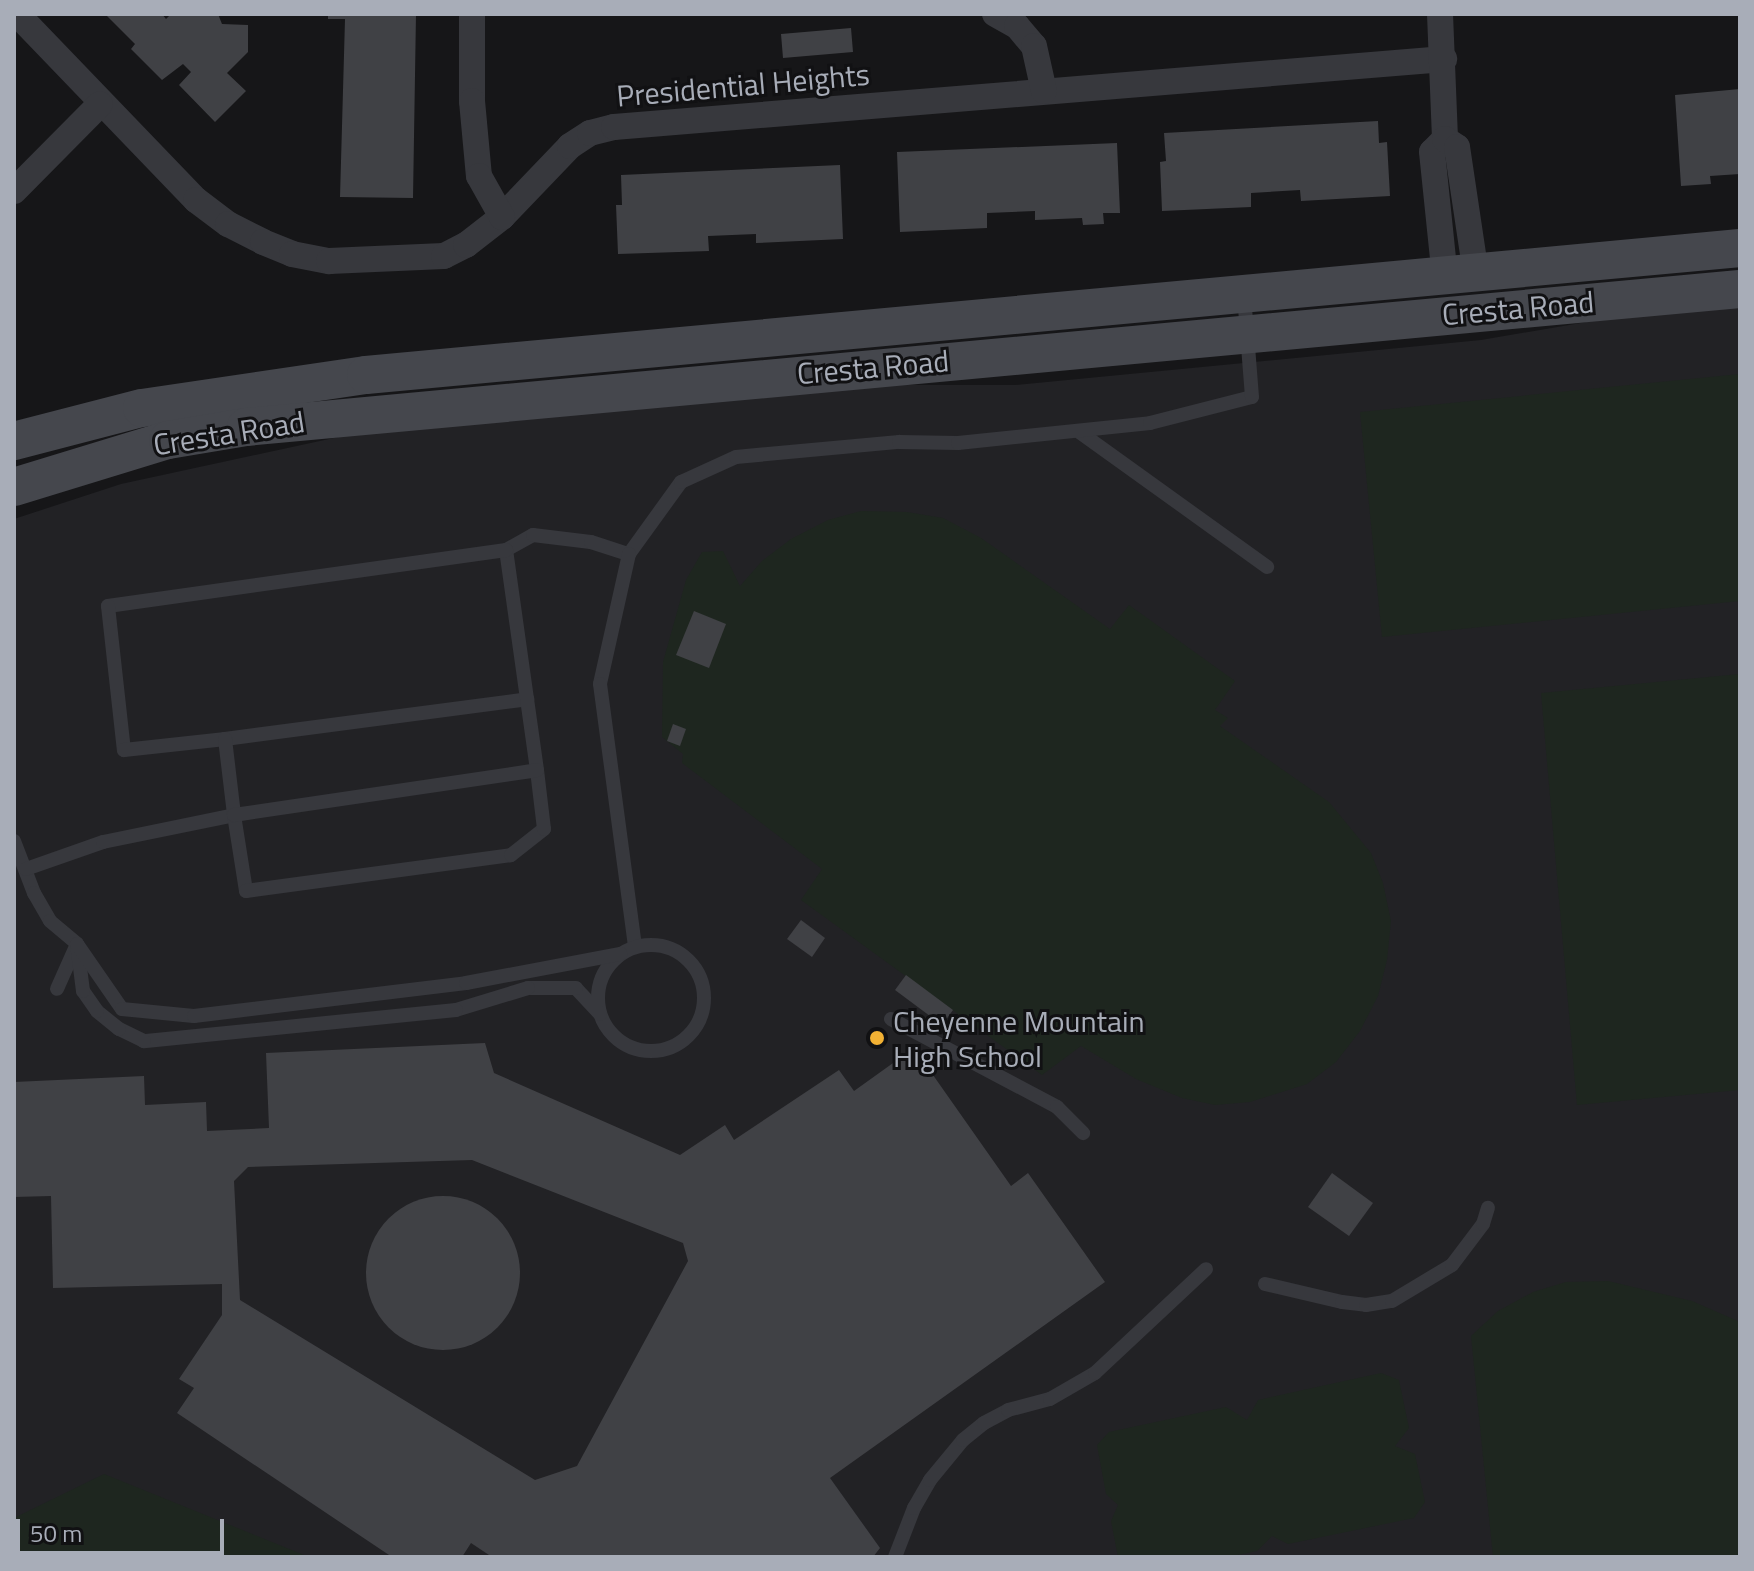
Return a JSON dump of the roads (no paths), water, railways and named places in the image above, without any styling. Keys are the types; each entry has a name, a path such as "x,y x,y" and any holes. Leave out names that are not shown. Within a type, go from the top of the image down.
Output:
{"main road":[{"name":"Cresta Road","path":"14,441 142,408 366,375 1740,248"},
{"name":"Cresta Road","path":"14,487 168,440 246,427 1248,332 1740,289"}],"street":[{"name":"Presidential Heights","path":"17,14 100,104 196,200 228,224 292,254 329,261 444,256 466,245 502,217 550,162 570,146 590,133 614,127 1444,59"},
{"path":"472,14 472,101 479,176 502,217"},
{"path":"995,14 1017,26 1034,46 1044,91"},
{"path":"1440,14 1445,139 1457,147 1460,275"},
{"path":"14,191 100,104"}],"lane":[{"path":"635,946 600,684 629,554 681,482 736,457 899,442 958,443 1150,423 1252,397 1244,294"},
{"path":"1078,431 1267,567"},
{"path":"527,699 124,750 108,606 506,550 533,535 591,542 629,554"},
{"path":"225,739 246,891 511,855 544,829 506,550"},
{"path":"26,869 103,842 234,815 537,770"},
{"path":"14,841 34,893 50,921 77,944 122,1009 194,1016 466,983 620,954 635,946 654,944 671,948 687,958 698,972 704,990 703,1009 696,1026 684,1039 668,1048 651,1051 619,1041 576,988 528,988 456,1010 144,1041 119,1029 97,1011 83,991 77,944"},
{"path":"57,989 77,944"},
{"path":"600,1014 600,981 620,954"},
{"path":"891,1019 1057,1107 1083,1133"},
{"path":"1265,1284 1342,1302 1366,1305 1392,1301 1452,1265 1483,1224 1488,1208"},
{"path":"895,1557 924,1490 963,1440 1008,1410 1050,1399 1095,1373 1206,1269"}],"place":[{"name":"Cheyenne Mountain High School","path":"877,1038"}]}
